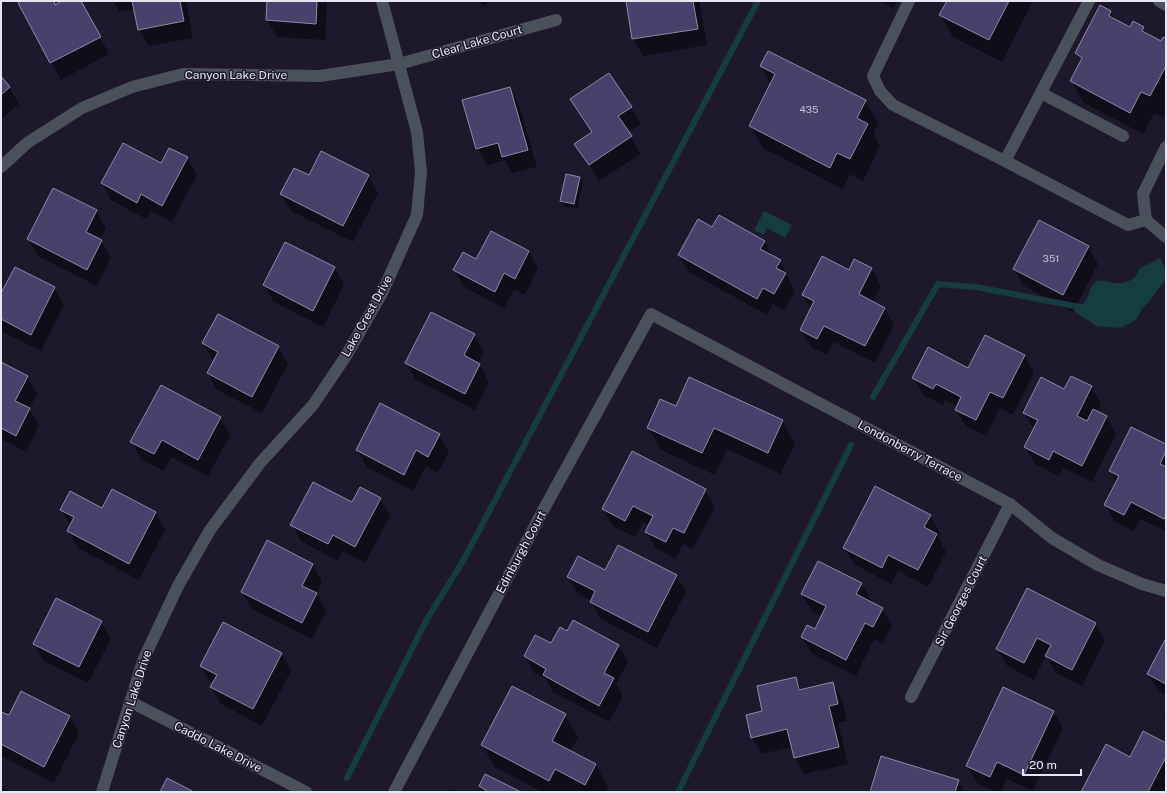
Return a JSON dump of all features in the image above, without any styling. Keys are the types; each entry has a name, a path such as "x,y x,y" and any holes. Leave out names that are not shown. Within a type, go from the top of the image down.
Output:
{"street":[{"name":"Lake Crest Drive","path":"178,586 210,530 260,463 314,405 346,356 382,293 417,215 421,172 417,132 382,1"},
{"path":"909,1 873,76 880,91 893,105 1128,225 1146,220"},
{"path":"1005,161 1089,1"},
{"path":"1159,1 1166,5"},
{"name":"Clear Lake Court","path":"398,64 556,20"},
{"name":"Canyon Lake Drive","path":"1,167 27,143 82,108 132,87 183,74 320,76 398,64"},
{"path":"1041,93 1123,136"},
{"path":"1166,147 1142,194 1146,220 1166,237"},
{"name":"Londonberry Terrace","path":"651,314 1010,504 1052,538 1098,564 1142,584 1166,591"},
{"name":"Edinburgh Court","path":"394,792 546,505 651,314"},
{"name":"Sir Georges Court","path":"911,697 1010,504"},
{"name":"Canyon Lake Drive","path":"102,792 144,658 178,586"},
{"name":"Caddo Lake Drive","path":"131,702 306,792"}],"shaded area":[{"path":"764,211 792,225 785,238 767,228 764,235 754,230"},
{"path":"1160,258 1166,270 1166,280 1142,309 1137,318 1131,323 1120,328 1096,326 1074,311 1074,307 1080,307 1083,304 1094,283 1102,281 1115,283 1126,282 1136,276 1139,269"}],"building":[{"path":"21,1 54,1 55,5 62,1 81,1 101,37 50,63 18,3"},
{"path":"132,1 180,1 184,21 138,30"},
{"path":"267,1 317,1 316,24 266,20"},
{"path":"626,1 693,1 698,29 632,39"},
{"path":"947,1 1009,1 989,40 939,15"},
{"path":"1100,5 1111,11 1109,16 1130,27 1133,21 1144,27 1142,31 1161,41 1163,37 1166,38 1166,66 1150,96 1141,92 1130,113 1070,81 1082,58 1075,53"},
{"path":"768,51 866,100 857,118 868,124 850,159 837,153 830,168 749,126 775,74 760,66"},
{"path":"609,73 632,107 618,116 632,136 589,165 574,144 592,132 570,99"},
{"path":"1,76 10,87 1,95"},
{"path":"510,87 528,150 502,157 498,143 476,149 462,100"},
{"path":"123,143 161,163 169,148 188,157 162,206 141,194 137,203 101,183"},
{"path":"321,151 369,175 343,226 280,194 294,168 309,175"},
{"path":"566,174 580,177 574,204 560,201"},
{"path":"53,188 97,210 86,232 102,240 87,270 27,239"},
{"path":"719,215 765,241 760,249 781,260 776,268 786,273 774,294 763,288 757,299 678,255 698,219 712,227"},
{"path":"1039,220 1089,246 1063,295 1013,269"},
{"path":"491,231 529,251 515,279 504,273 495,292 453,270 463,252 476,259"},
{"path":"285,242 335,267 313,311 263,285"},
{"path":"822,256 849,270 854,259 872,268 859,294 885,308 865,346 824,326 817,339 800,330 814,301 802,295"},
{"path":"15,267 55,287 31,335 1,319 1,293"},
{"path":"431,312 475,334 464,355 480,364 465,394 405,363"},
{"path":"218,314 279,346 252,397 207,373 218,352 202,343"},
{"path":"985,335 1025,355 1003,398 990,392 976,420 955,410 961,397 936,384 933,389 912,378 928,347 968,368"},
{"path":"1,362 28,376 15,401 30,408 16,436 1,428"},
{"path":"1071,376 1092,386 1077,416 1087,421 1093,409 1107,416 1082,466 1053,451 1049,460 1024,447 1038,420 1023,413 1041,377 1064,389"},
{"path":"689,377 783,420 768,453 714,428 702,453 647,428 660,399 676,406"},
{"path":"161,385 221,417 198,460 162,440 154,454 130,442"},
{"path":"380,403 440,434 428,457 416,450 404,475 356,450"},
{"path":"1131,427 1166,444 1166,451 1160,464 1166,467 1166,515 1164,519 1131,502 1124,515 1104,505 1119,476 1109,471"},
{"path":"632,451 706,489 684,533 673,528 666,542 645,532 653,516 633,506 625,521 602,509"},
{"path":"313,482 352,502 360,487 381,498 355,547 333,535 328,544 290,525"},
{"path":"875,486 931,515 924,527 937,534 918,570 888,555 882,568 843,548"},
{"path":"112,489 156,512 129,564 67,531 74,517 60,510 70,491 102,508"},
{"path":"267,540 313,564 302,586 317,593 302,623 241,592"},
{"path":"618,545 677,575 648,632 590,602 595,591 567,577 578,556 605,570"},
{"path":"818,561 862,583 856,594 883,608 873,627 865,623 846,660 801,637 807,625 815,629 826,606 801,594"},
{"path":"1027,588 1096,623 1072,670 1045,656 1051,645 1037,638 1024,663 996,649"},
{"path":"56,598 102,621 79,667 33,644"},
{"path":"573,620 619,645 604,673 614,678 599,706 543,675 546,669 524,656 535,635 551,643 560,627 567,631"},
{"path":"223,622 282,653 253,709 210,687 217,675 200,666"},
{"path":"1166,638 1166,684 1147,674"},
{"path":"796,677 799,690 833,682 838,704 829,706 839,747 794,758 787,729 751,738 746,715 762,711 757,686"},
{"path":"512,686 566,714 552,741 596,764 585,785 555,769 549,781 481,745"},
{"path":"1003,687 1054,711 1024,775 997,762 990,777 966,766"},
{"path":"21,691 70,716 44,767 1,744 1,712 9,715"},
{"path":"1143,731 1166,743 1166,757 1148,792 1081,792 1106,744 1130,757"},
{"path":"881,756 959,780 955,792 870,792"},
{"path":"485,774 521,792 487,792 479,786"},
{"path":"167,778 194,792 160,792"}],"waterway":[{"path":"347,778 427,619 463,561 758,1"},
{"path":"873,397 938,284 976,287 1080,307 1087,307"},
{"path":"678,792 851,445"}]}
